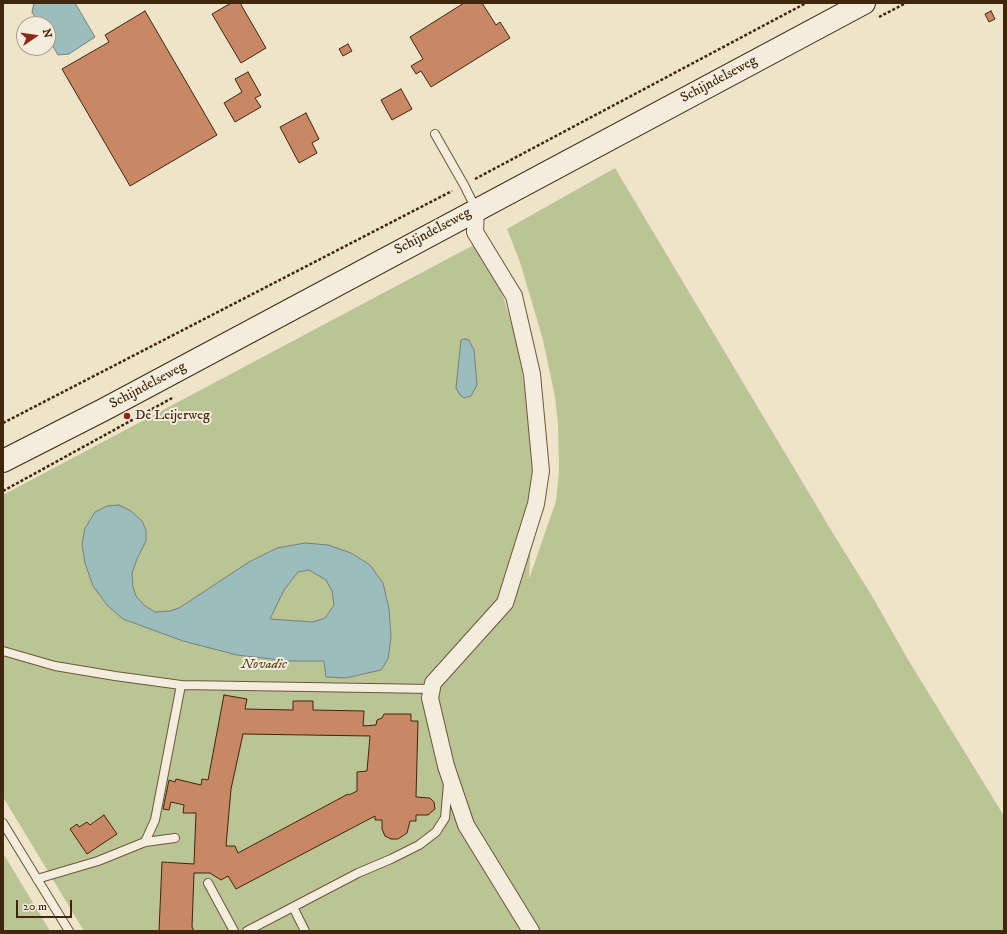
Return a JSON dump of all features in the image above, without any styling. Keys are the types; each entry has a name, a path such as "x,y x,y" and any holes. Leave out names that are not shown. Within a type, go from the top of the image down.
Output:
{"main road":[{"name":"Schijndelseweg","path":"3,461 105,409 476,209 864,3"}],"street":[{"path":"476,209 475,232 514,296 532,374 541,471 536,504 504,603 433,683 430,698 449,775 466,825 531,931"}],"lane":[{"path":"435,134 476,209"},
{"path":"3,651 55,666 181,685 432,689"},
{"path":"145,842 156,820 181,685"},
{"path":"247,931 358,873 392,859 419,845 436,832 445,818 449,775"},
{"path":"3,823 69,931"},
{"path":"37,879 98,861 145,842 175,838"},
{"path":"208,883 234,931"},
{"path":"293,907 305,931"}],"path":[{"path":"3,423 464,185 806,3"}],"green space":[{"name":"Novadic","path":"615,168 872,596 907,658 1004,816 1004,931 84,931 3,797 3,495 483,240 499,283 518,345 535,452 529,579 556,501 559,472 558,424 555,397 543,340 520,262 507,229"},
{"path":"3,853 41,916 50,931 3,931"}],"water":[{"path":"34,3 75,3 95,37 69,54 58,55 56,52 56,16 34,16 32,12"},
{"path":"461,340 469,340 474,350 477,385 471,396 464,398 460,395 456,388"},
{"path":"119,505 131,511 142,521 146,530 146,541 132,573 133,587 136,596 144,605 155,612 170,611 179,608 249,562 277,548 305,543 328,545 351,553 370,565 383,583 389,609 391,637 388,659 381,670 346,678 326,677 324,661 289,661 237,655 183,641 123,619 107,605 93,586 85,563 82,544 85,528 95,512 107,506","holes":["309,570 326,580 332,591 334,605 325,618 313,622 270,619 284,590 298,572"]}],"building":[{"path":"231,3 240,3 266,48 241,63 212,14"},
{"path":"464,3 482,3 496,25 500,22 510,38 431,87 421,71 416,74 411,66 423,59 410,37"},
{"path":"145,11 217,135 130,186 62,69 109,42 105,35"},
{"path":"991,11 995,19 989,22 985,14"},
{"path":"348,44 352,51 343,56 339,49"},
{"path":"248,72 261,95 255,98 261,107 235,122 224,103 242,92 235,79"},
{"path":"401,89 412,109 392,120 381,100"},
{"path":"306,113 319,139 312,143 317,153 299,163 280,127"},
{"path":"224,695 247,699 245,709 293,710 293,701 313,701 313,710 364,711 363,726 376,725 377,720 382,718 384,714 411,714 411,721 418,721 416,797 430,798 434,802 435,809 428,815 416,815 416,821 410,821 407,833 398,839 391,839 385,836 382,829 382,820 375,820 375,816 236,889 228,876 221,880 210,873 194,873 192,927 194,931 159,931 162,862 194,864 196,813 183,813 184,805 171,802 169,810 163,809 169,780 175,782 176,779 201,785 202,779 208,780","holes":["243,734 370,736 367,771 357,772 357,791 349,795 348,794 238,853 235,846 226,846 231,789"]},
{"path":"104,815 117,834 87,854 70,829 77,824 79,827 87,822 90,825"}],"place":[{"name":"De Leijerweg","path":"127,416"}]}
